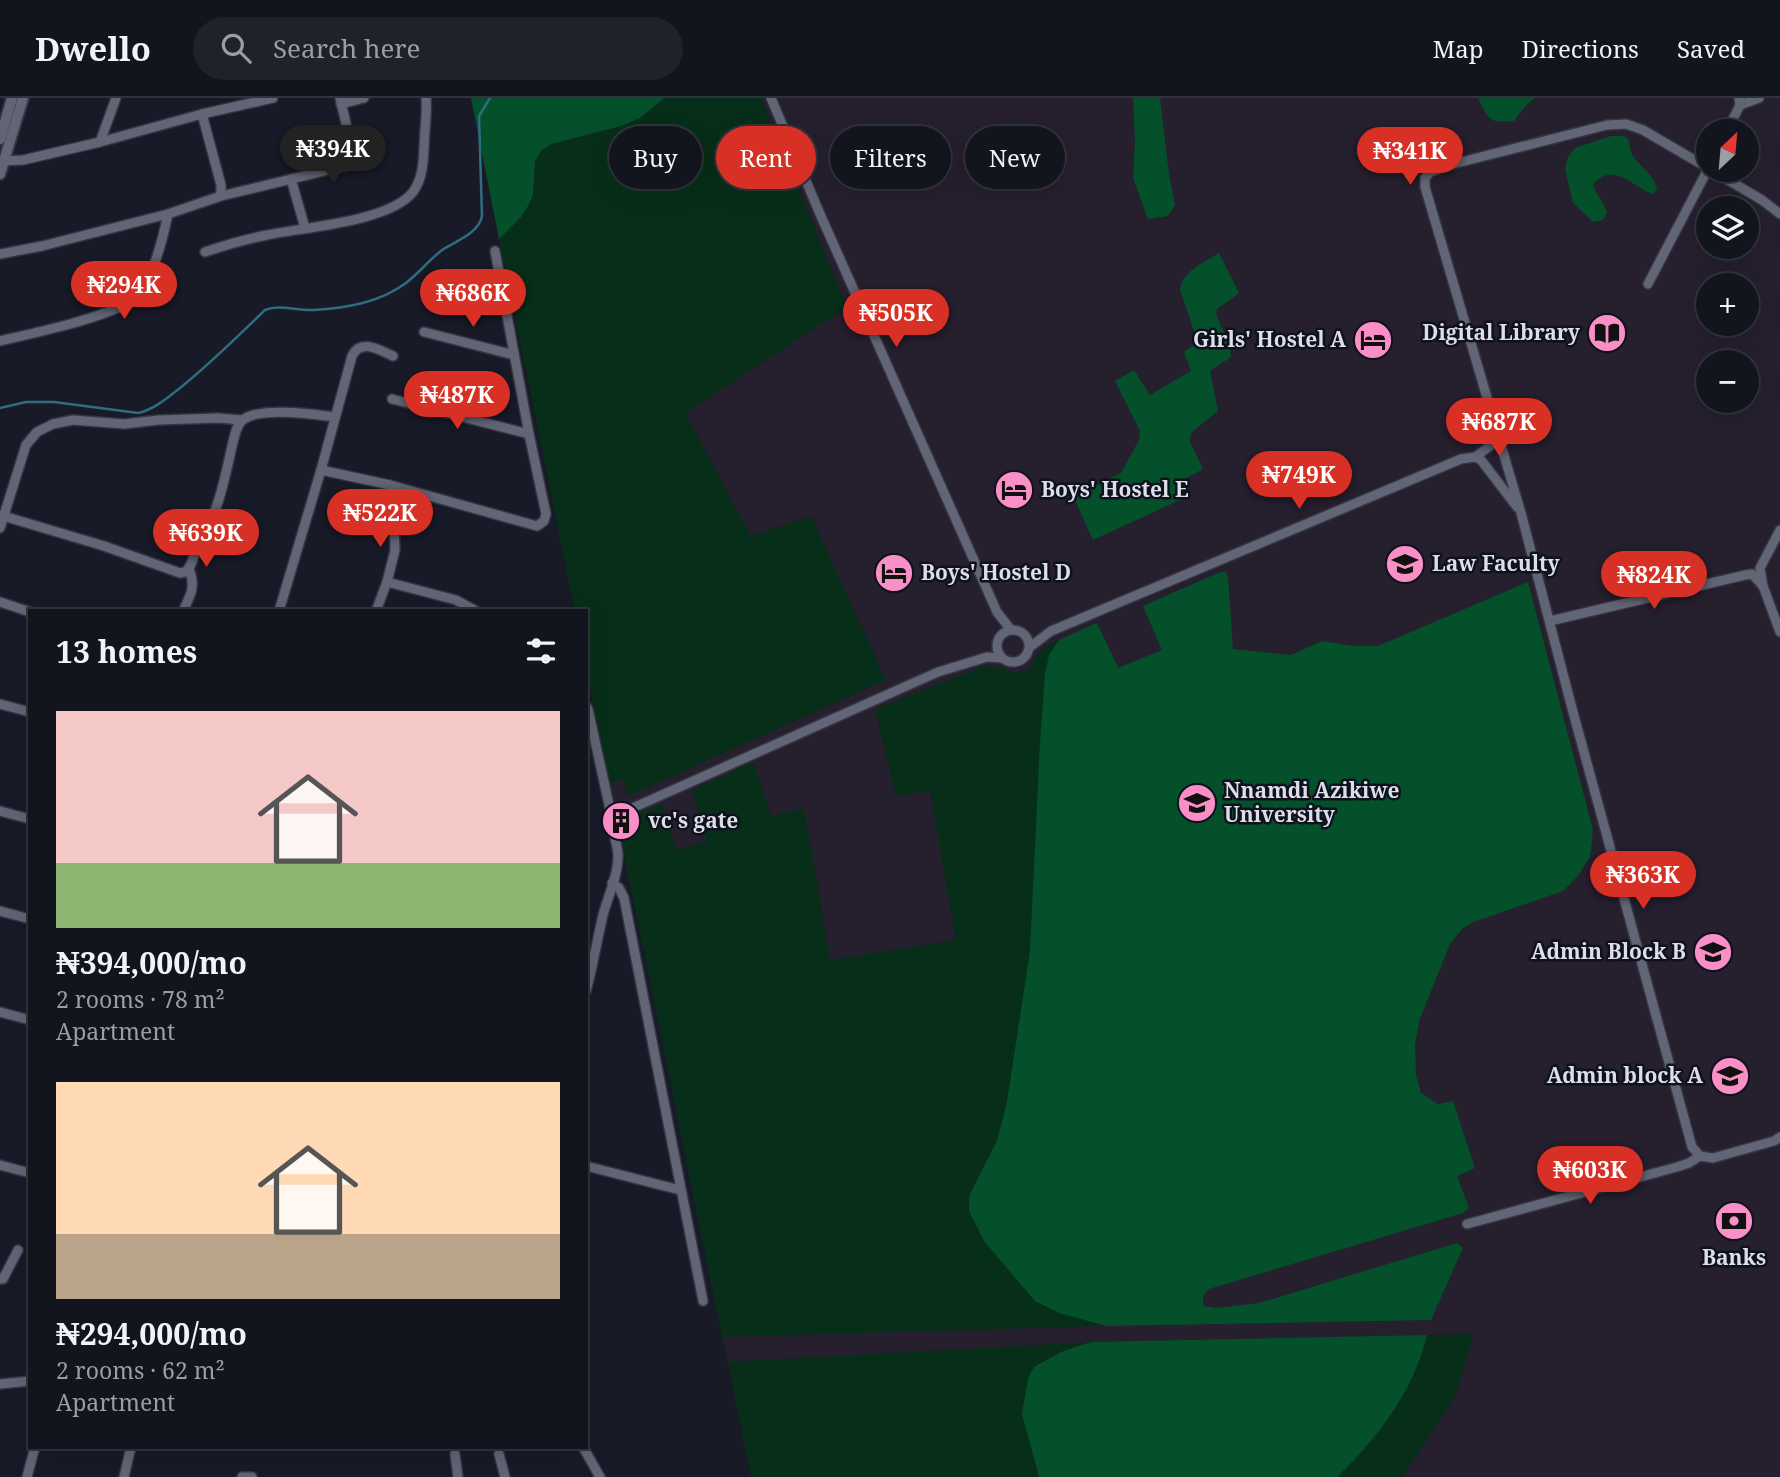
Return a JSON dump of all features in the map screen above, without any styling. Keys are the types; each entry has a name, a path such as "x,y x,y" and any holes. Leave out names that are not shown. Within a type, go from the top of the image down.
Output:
{"street":[{"path":"0,139 12,98"},
{"path":"0,174 23,98"},
{"path":"100,142 116,98"},
{"path":"4,162 100,142 273,98"},
{"path":"0,254 43,246 168,214 221,196 341,168 349,164 353,153 340,101 364,98"},
{"path":"205,251 267,235 368,216 403,202 415,190 423,166 428,111 426,98"},
{"path":"771,98 997,612 1011,630"},
{"path":"1732,119 1740,101 1759,98"},
{"path":"202,114 221,196"},
{"path":"1696,161 1643,130 1626,124 1607,125 1453,164 1430,172 1425,178 1425,187 1521,513 1692,1147 1700,1156 1713,1158 1778,1140"},
{"path":"291,179 305,228"},
{"path":"1648,284 1702,182"},
{"path":"1731,182 1780,214"},
{"path":"0,341 59,328 110,311 135,299 144,286 160,250 168,214"},
{"path":"321,470 390,485 537,526 544,521 546,514 495,251"},
{"path":"424,332 514,355"},
{"path":"280,609 355,350 368,346 393,356"},
{"path":"392,399 529,434"},
{"path":"184,609 192,592 193,583 189,569 217,505 238,425 251,415 266,413 307,413 335,417"},
{"path":"0,528 26,445 37,432 52,424 73,420 124,424 206,418 242,420"},
{"path":"1030,648 1051,631 1461,459 1475,457 1499,436"},
{"path":"1475,457 1481,460 1521,513"},
{"path":"377,609 395,550 390,485"},
{"path":"2,515 93,542 180,573 189,569"},
{"path":"1550,621 1756,571 1780,530"},
{"path":"1756,571 1780,632"},
{"path":"387,582 456,600 472,609"},
{"path":"0,602 28,611"},
{"path":"997,612 998,652 1002,658"},
{"path":"613,822 619,814 938,672 987,657 1016,663 1023,660 1030,648 1029,640 1024,634 1011,630 1004,633 987,657"},
{"path":"1024,634 1051,631"},
{"path":"0,704 28,711"},
{"path":"588,709 618,855 588,982"},
{"path":"0,811 28,818"},
{"path":"612,883 619,888 624,898 703,1301"},
{"path":"0,911 28,918"},
{"path":"0,1012 28,1019"},
{"path":"1467,1224 1677,1167 1700,1156"},
{"path":"0,1165 28,1172"},
{"path":"588,1167 680,1190"},
{"path":"0,1279 3,1279 18,1250"},
{"path":"0,1384 28,1381"},
{"path":"27,1477 34,1449"},
{"path":"124,1477 131,1449"},
{"path":"584,1449 600,1477"},
{"path":"455,1454 458,1477"},
{"path":"499,1454 505,1477"},
{"path":"242,1477 252,1477"}],"shaded area":[{"name":"Nnamdi Azikiwe University","path":"471,98 1780,98 1780,1477 751,1477 588,678 588,609 575,609"}],"green space":[{"path":"471,98 664,98 640,118 621,126 609,126 609,129 551,144 541,151 535,161 533,195 528,206 499,239"},
{"path":"664,98 761,98 773,126 716,126 716,189 798,189 847,307 685,413 751,536 811,516 886,680 628,796 623,779 610,783 588,678 588,609 575,609 499,239 528,206 533,195 535,160 541,151 551,144 609,128 609,189 702,189 702,126 616,126 640,118"},
{"path":"1133,98 1160,98 1175,205 1168,216 1148,219 1133,178"},
{"path":"1478,98 1535,98 1514,121 1505,121 1490,118"},
{"path":"1611,136 1624,136 1628,139 1633,156 1650,175 1657,189 1653,194 1616,175 1601,178 1593,184 1607,213 1603,220 1593,222 1573,203 1565,169 1568,157 1575,148"},
{"path":"1219,253 1239,293 1217,309 1216,314 1230,347 1231,357 1210,371 1218,411 1192,432 1189,439 1203,469 1176,484 1182,499 1093,540 1073,496 1121,473 1139,440 1140,431 1115,381 1134,370 1150,395 1191,371 1184,352 1196,343 1196,337 1180,290 1189,273"},
{"path":"1220,572 1226,572 1228,577 1233,649 1291,655 1322,641 1354,646 1378,646 1528,582 1593,830 1590,857 1577,877 1563,891 1471,923 1462,929 1450,944 1419,1021 1415,1045 1416,1075 1421,1093 1438,1104 1453,1101 1475,1168 1457,1176 1469,1208 1463,1213 1209,1289 1203,1296 1203,1306 1216,1308 1259,1303 1457,1243 1463,1248 1431,1320 1106,1326 1059,1313 1035,1301 984,1241 969,1211 969,1196 997,1141 1007,1102 1030,950 1040,742 1049,655 1059,640 1097,623 1118,668 1162,650 1143,606"},
{"path":"1059,640 1049,655 1045,674 1030,950 1007,1102 997,1141 979,1174 1059,1313 1106,1326 722,1337 618,824 662,804 676,850 707,841 692,790 753,762 771,816 804,808 830,960 956,940 930,791 896,796 875,709 982,667 1015,672 1030,669 1041,651"},
{"path":"1473,1334 1456,1396 1404,1475 1337,1477 1374,1439 1424,1349 1427,1335"},
{"path":"1427,1335 1404,1394 1367,1446 1337,1477 1039,1477 1022,1414 1028,1378 1034,1367 1061,1352 1091,1342"},
{"path":"1091,1342 1061,1352 1035,1367 1028,1378 1022,1414 1039,1477 751,1477 728,1362"}],"waterway":[{"path":"0,408 26,402 54,402 138,413 160,403 191,379 265,310 338,308 373,300 396,290 442,250 472,232 480,222 479,116 490,98"}],"place":[{"name":"Digital Library","path":"1607,333"},
{"name":"Girls' Hostel A","path":"1373,340"},
{"name":"Boys' Hostel E","path":"1014,490"},
{"name":"Law Faculty","path":"1405,564"},
{"name":"Boys' Hostel D","path":"894,573"},
{"name":"Nnamdi Azikiwe University","path":"1197,803"},
{"name":"vc's gate","path":"621,821"},
{"name":"Admin Block B","path":"1713,952"},
{"name":"Admin block A","path":"1730,1076"},
{"name":"Banks","path":"1734,1221"}]}
